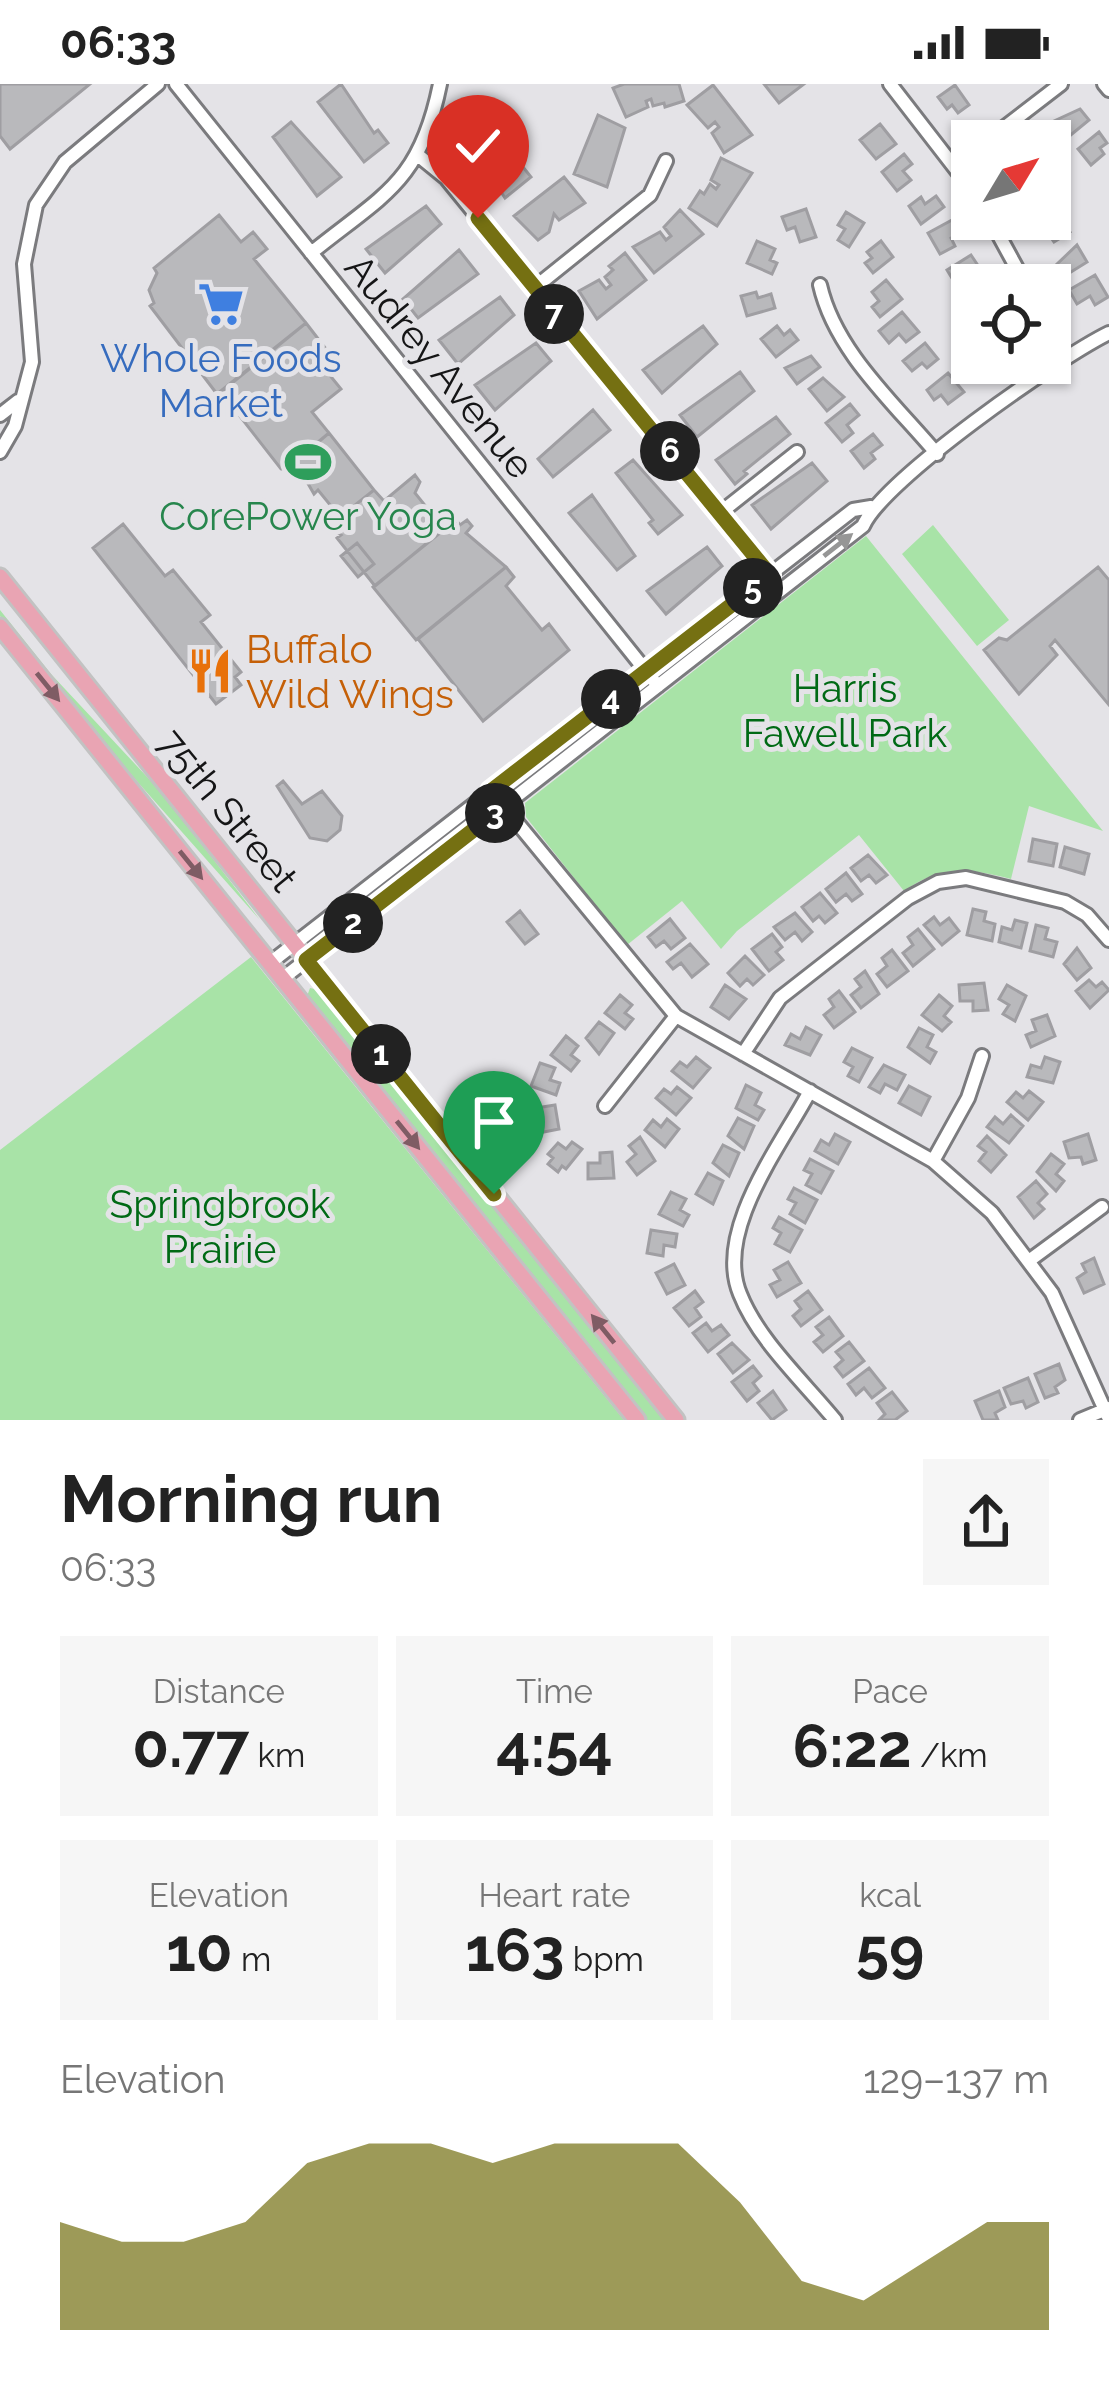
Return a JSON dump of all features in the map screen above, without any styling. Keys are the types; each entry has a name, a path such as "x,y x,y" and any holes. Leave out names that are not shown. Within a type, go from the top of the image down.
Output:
{"main road":[{"name":"75th Street","path":"0,577 676,1420"},
{"name":"75th Street","path":"0,627 637,1420"}],"street":[{"path":"0,452 15,426 32,362 24,264 36,206 65,162 158,84"},
{"name":"Audrey Avenue","path":"176,84 658,686"},
{"path":"311,253 394,186 419,156 440,84"},
{"path":"890,84 951,162"},
{"path":"1014,120 1061,84"},
{"path":"419,156 446,178 770,575"},
{"path":"533,289 650,195 667,161"},
{"path":"820,285 827,315 840,338 937,454"},
{"path":"1071,353 1109,333"},
{"path":"282,979 863,526 872,507 1028,384"},
{"path":"0,415 18,401"},
{"path":"720,513 797,452"},
{"path":"270,963 853,510 872,507"},
{"path":"491,791 676,1016 933,1161 992,1213 1030,1260 1068,1323 1108,1412 1080,1420"},
{"path":"743,1054 780,998 908,898 938,882 966,878 1065,902 1087,915 1109,940"},
{"path":"605,1106 676,1016"},
{"path":"933,1161 968,1098 982,1057"},
{"path":"810,1091 739,1224 733,1270 745,1305 835,1420"},
{"path":"1030,1260 1102,1207"}],"green space":[{"path":"933,525 1009,620 977,646 902,554"},
{"name":"Harris Fawell Park","path":"866,536 1103,831 1029,806 1011,879 956,871 930,877 904,891 859,835 737,931 721,949 682,901 627,945 526,817 525,803"},
{"path":"0,610 51,674 164,795 260,920 111,752 0,616"},
{"name":"Springbrook Prairie","path":"251,957 624,1420 0,1420 0,1150"},
{"path":"310,988 319,990 667,1420 647,1420 306,999"}],"building":[{"path":"0,84 90,84 10,149 0,136"},
{"path":"341,84 374,133 378,130 388,143 364,162 318,102"},
{"path":"679,84 684,101 665,107 664,103 653,106 651,99 646,101 648,107 626,117 613,88"},
{"path":"764,84 804,84 779,103"},
{"path":"713,85 752,135 724,153 712,133 719,127 715,122 708,128 687,105"},
{"path":"955,85 969,105 958,113 952,105 947,109 938,97"},
{"path":"1080,109 1089,120 1071,135 1071,120 1056,120"},
{"path":"598,115 625,128 607,187 574,174"},
{"path":"291,122 341,177 317,196 273,137"},
{"path":"880,124 896,144 876,159 860,140"},
{"path":"491,127 531,177 505,198 468,151"},
{"path":"1099,132 1107,143 1100,148 1104,154 1091,165 1078,149"},
{"path":"904,154 912,164 903,171 911,180 897,191 882,172"},
{"path":"721,158 752,173 717,226 689,208 700,191 704,194 710,184 716,189 719,185 711,180"},
{"path":"564,177 585,203 559,220 554,214 549,232 538,240 514,216"},
{"path":"936,196 944,207 921,224 909,206 921,197 925,204"},
{"path":"426,206 441,224 385,273 366,249"},
{"path":"806,209 816,237 800,242 795,227 787,230 782,217"},
{"path":"680,210 703,234 654,273 633,247 660,232 666,240 671,236 664,227"},
{"path":"846,212 864,223 849,247 838,240 845,229 838,225"},
{"name":"Whole Foods Market","path":"219,215 241,242 253,232 267,249 254,259 306,323 217,394 150,306 154,303 149,290 157,273 154,268"},
{"path":"951,221 955,246 940,254 928,233"},
{"path":"757,241 775,249 770,260 777,263 772,274 747,263"},
{"path":"881,241 893,257 873,273 865,263 872,258 867,252"},
{"path":"1077,245 1087,262 1071,272 1071,264 1057,264"},
{"path":"459,250 478,274 418,318 403,299"},
{"path":"625,253 646,280 597,319 579,291 599,280 606,289 611,285 605,277 613,270 609,266"},
{"path":"971,255 977,264 957,264"},
{"path":"1095,275 1108,297 1095,305 1090,296 1077,304 1071,289"},
{"path":"886,280 902,299 880,317 872,307 879,301 872,292"},
{"path":"756,292 758,298 771,294 775,308 747,316 741,296"},
{"path":"500,297 514,315 458,364 439,340"},
{"path":"902,312 919,332 906,342 899,334 889,343 879,331"},
{"path":"306,323 326,349 315,357 341,389 312,412 329,433 286,470 221,392"},
{"path":"703,326 717,344 662,393 643,370"},
{"path":"777,326 784,335 790,330 798,340 776,357 761,339"},
{"path":"536,343 551,361 495,410 475,385"},
{"path":"925,343 938,359 912,371 903,361"},
{"path":"811,356 820,367 797,384 785,368"},
{"path":"740,372 754,391 697,437 680,415"},
{"path":"948,373 951,384 964,392 948,404 941,395 934,400 927,390"},
{"path":"823,378 844,397 827,411 809,389"},
{"path":"850,404 859,415 847,425 853,433 842,442 826,423"},
{"path":"593,410 610,430 553,477 538,459"},
{"path":"776,417 790,434 735,484 716,460"},
{"path":"329,433 374,490 340,517 318,490 314,494 295,461"},
{"path":"873,434 882,445 871,453 875,459 864,468 851,451"},
{"path":"633,460 682,515 658,534 649,523 653,520 616,473"},
{"path":"812,463 827,481 771,529 752,505"},
{"path":"415,475 420,482 415,493 444,529 375,586 337,538 341,535 334,530 335,516 340,517 374,490 384,501"},
{"path":"592,495 635,556 617,570 569,513"},
{"path":"456,520 460,525 467,520 472,526 466,533 506,567 416,640 373,587"},
{"path":"123,524 165,576 173,570 210,615 201,622 241,672 235,677 241,685 216,704 93,548"},
{"path":"357,543 374,564 358,577 341,556"},
{"path":"707,547 722,566 666,614 647,591"},
{"path":"506,567 514,577 506,586 542,630 549,624 569,650 483,721 418,639"},
{"path":"1098,567 1109,580 1109,705 1055,640 1050,646 1057,655 1019,694 984,650 999,638 1007,640"},
{"path":"283,781 302,804 322,791 342,816 340,830 327,841 310,838 277,786"},
{"path":"1033,839 1057,844 1053,866 1029,861"},
{"path":"1065,847 1089,854 1084,874 1060,867"},
{"path":"868,855 887,875 876,883 869,875 861,881 851,868"},
{"path":"846,873 862,894 852,901 846,894 836,902 826,889"},
{"path":"820,893 837,913 825,923 819,916 813,921 802,907"},
{"path":"973,909 986,912 984,921 995,924 992,941 967,935"},
{"path":"520,911 538,934 525,944 507,922"},
{"path":"795,913 812,932 802,941 795,932 785,940 774,927"},
{"path":"934,917 940,925 949,918 959,931 942,945 924,925"},
{"path":"670,919 685,938 671,949 664,941 656,947 648,937"},
{"path":"1015,920 1027,923 1021,948 999,942 1002,927 1012,930"},
{"path":"1036,925 1048,928 1045,939 1057,942 1053,957 1030,951"},
{"path":"918,929 934,949 913,966 903,953 913,945 908,937"},
{"path":"772,934 782,947 776,952 783,960 769,971 752,949"},
{"path":"690,944 708,964 692,977 681,963 673,969 667,962"},
{"path":"1077,948 1091,968 1077,980 1064,964"},
{"path":"892,950 908,971 887,987 877,974 887,966 882,958"},
{"path":"745,956 764,975 753,985 747,979 740,986 728,973"},
{"path":"865,971 879,994 861,1008 851,995 861,987 855,979"},
{"path":"1089,980 1096,987 1102,982 1109,990 1090,1008 1076,991"},
{"path":"984,983 988,1010 973,1011 973,1001 960,1001 959,985"},
{"path":"725,985 746,999 729,1019 711,1007"},
{"path":"1007,985 1026,996 1015,1021 1003,1014 1009,1005 999,999"},
{"path":"839,991 855,1012 834,1028 824,1015 834,1007 829,999"},
{"path":"620,995 632,1005 625,1013 633,1019 625,1029 605,1013"},
{"path":"939,995 952,1006 944,1016 951,1022 942,1031 922,1015"},
{"path":"1047,1015 1055,1036 1031,1047 1026,1035 1036,1031 1032,1020"},
{"path":"599,1022 614,1033 599,1054 586,1038"},
{"path":"806,1027 821,1035 810,1055 785,1045 791,1034 800,1039"},
{"path":"919,1028 933,1035 927,1047 936,1052 930,1063 908,1047"},
{"path":"566,1036 578,1046 571,1055 579,1061 571,1071 551,1055"},
{"path":"852,1048 872,1058 859,1082 848,1076 853,1067 844,1062"},
{"path":"696,1057 710,1068 693,1088 672,1071 680,1062 687,1067"},
{"path":"1045,1057 1060,1062 1053,1083 1027,1077 1031,1065 1041,1068"},
{"path":"540,1063 555,1068 550,1080 560,1083 556,1095 531,1086"},
{"path":"884,1065 905,1075 897,1090 885,1084 880,1093 869,1087"},
{"path":"746,1085 761,1093 755,1105 764,1110 758,1120 736,1108"},
{"path":"909,1086 930,1097 921,1115 899,1103"},
{"path":"677,1087 691,1098 676,1115 656,1098 664,1089 671,1094"},
{"path":"1029,1091 1043,1102 1028,1120 1007,1102 1016,1092 1023,1098"},
{"path":"555,1105 559,1129 539,1133 536,1108"},
{"path":"1011,1115 1023,1126 1009,1143 987,1127 995,1117 1003,1124"},
{"path":"738,1118 754,1126 744,1149 728,1136"},
{"path":"667,1119 679,1129 665,1147 645,1130 653,1120 661,1127"},
{"path":"835,1134 850,1142 838,1164 815,1151 821,1140 829,1145"},
{"path":"1088,1134 1096,1160 1083,1164 1081,1157 1069,1158 1064,1142"},
{"path":"987,1136 1006,1155 991,1172 979,1161 986,1152 978,1146"},
{"path":"640,1137 655,1161 637,1175 627,1162 636,1154 629,1146"},
{"path":"572,1142 582,1149 558,1172 548,1164 553,1158 548,1154 558,1143 566,1149"},
{"path":"723,1145 739,1153 729,1176 713,1163"},
{"path":"612,1152 614,1178 588,1179 588,1163 600,1163 600,1153"},
{"path":"1051,1154 1064,1164 1056,1174 1064,1181 1056,1191 1037,1172"},
{"path":"810,1159 833,1171 821,1193 806,1185 812,1174 804,1170"},
{"path":"708,1173 723,1181 713,1204 696,1194"},
{"path":"1036,1181 1047,1194 1038,1203 1044,1209 1034,1218 1018,1197"},
{"path":"794,1188 817,1200 805,1223 790,1214 796,1203 788,1199"},
{"path":"671,1192 686,1199 680,1210 689,1215 683,1226 659,1214"},
{"path":"779,1217 802,1230 790,1252 775,1244 781,1233 773,1228"},
{"path":"651,1230 677,1234 675,1247 664,1245 663,1256 647,1253"},
{"path":"1094,1258 1104,1284 1084,1293 1077,1278 1086,1272 1082,1264"},
{"path":"788,1262 801,1283 777,1297 770,1285 780,1280 774,1270"},
{"path":"674,1264 685,1285 667,1294 656,1273"},
{"path":"695,1291 703,1302 695,1308 701,1317 689,1326 674,1308"},
{"path":"808,1291 822,1310 801,1326 793,1316 801,1309 795,1301"},
{"path":"829,1317 843,1336 823,1352 814,1342 823,1335 816,1327"},
{"path":"706,1323 712,1331 721,1325 729,1335 708,1352 693,1333"},
{"path":"849,1342 864,1361 843,1377 835,1367 843,1360 836,1352"},
{"path":"732,1343 749,1360 733,1373 718,1354"},
{"path":"1059,1364 1065,1380 1055,1387 1058,1393 1045,1398 1035,1374"},
{"path":"753,1366 761,1376 753,1383 759,1391 747,1401 732,1382"},
{"path":"869,1368 885,1388 872,1398 864,1388 856,1395 848,1384"},
{"path":"1028,1378 1038,1402 1026,1408 1023,1401 1011,1404 1004,1388"},
{"path":"773,1391 786,1410 772,1420 758,1403"},
{"path":"999,1391 1005,1407 995,1413 998,1420 983,1420 975,1401"},
{"path":"892,1392 907,1411 895,1420 879,1420 885,1414 877,1403"}],"place":[{"name":"Whole Foods Market","path":"221,304"},
{"name":"CorePower Yoga","path":"308,462"},
{"name":"Buffalo Wild Wings","path":"210,671"}],"route":[{"path":"478,218 770,575 491,791 503,807 306,960 494,1194"}]}
